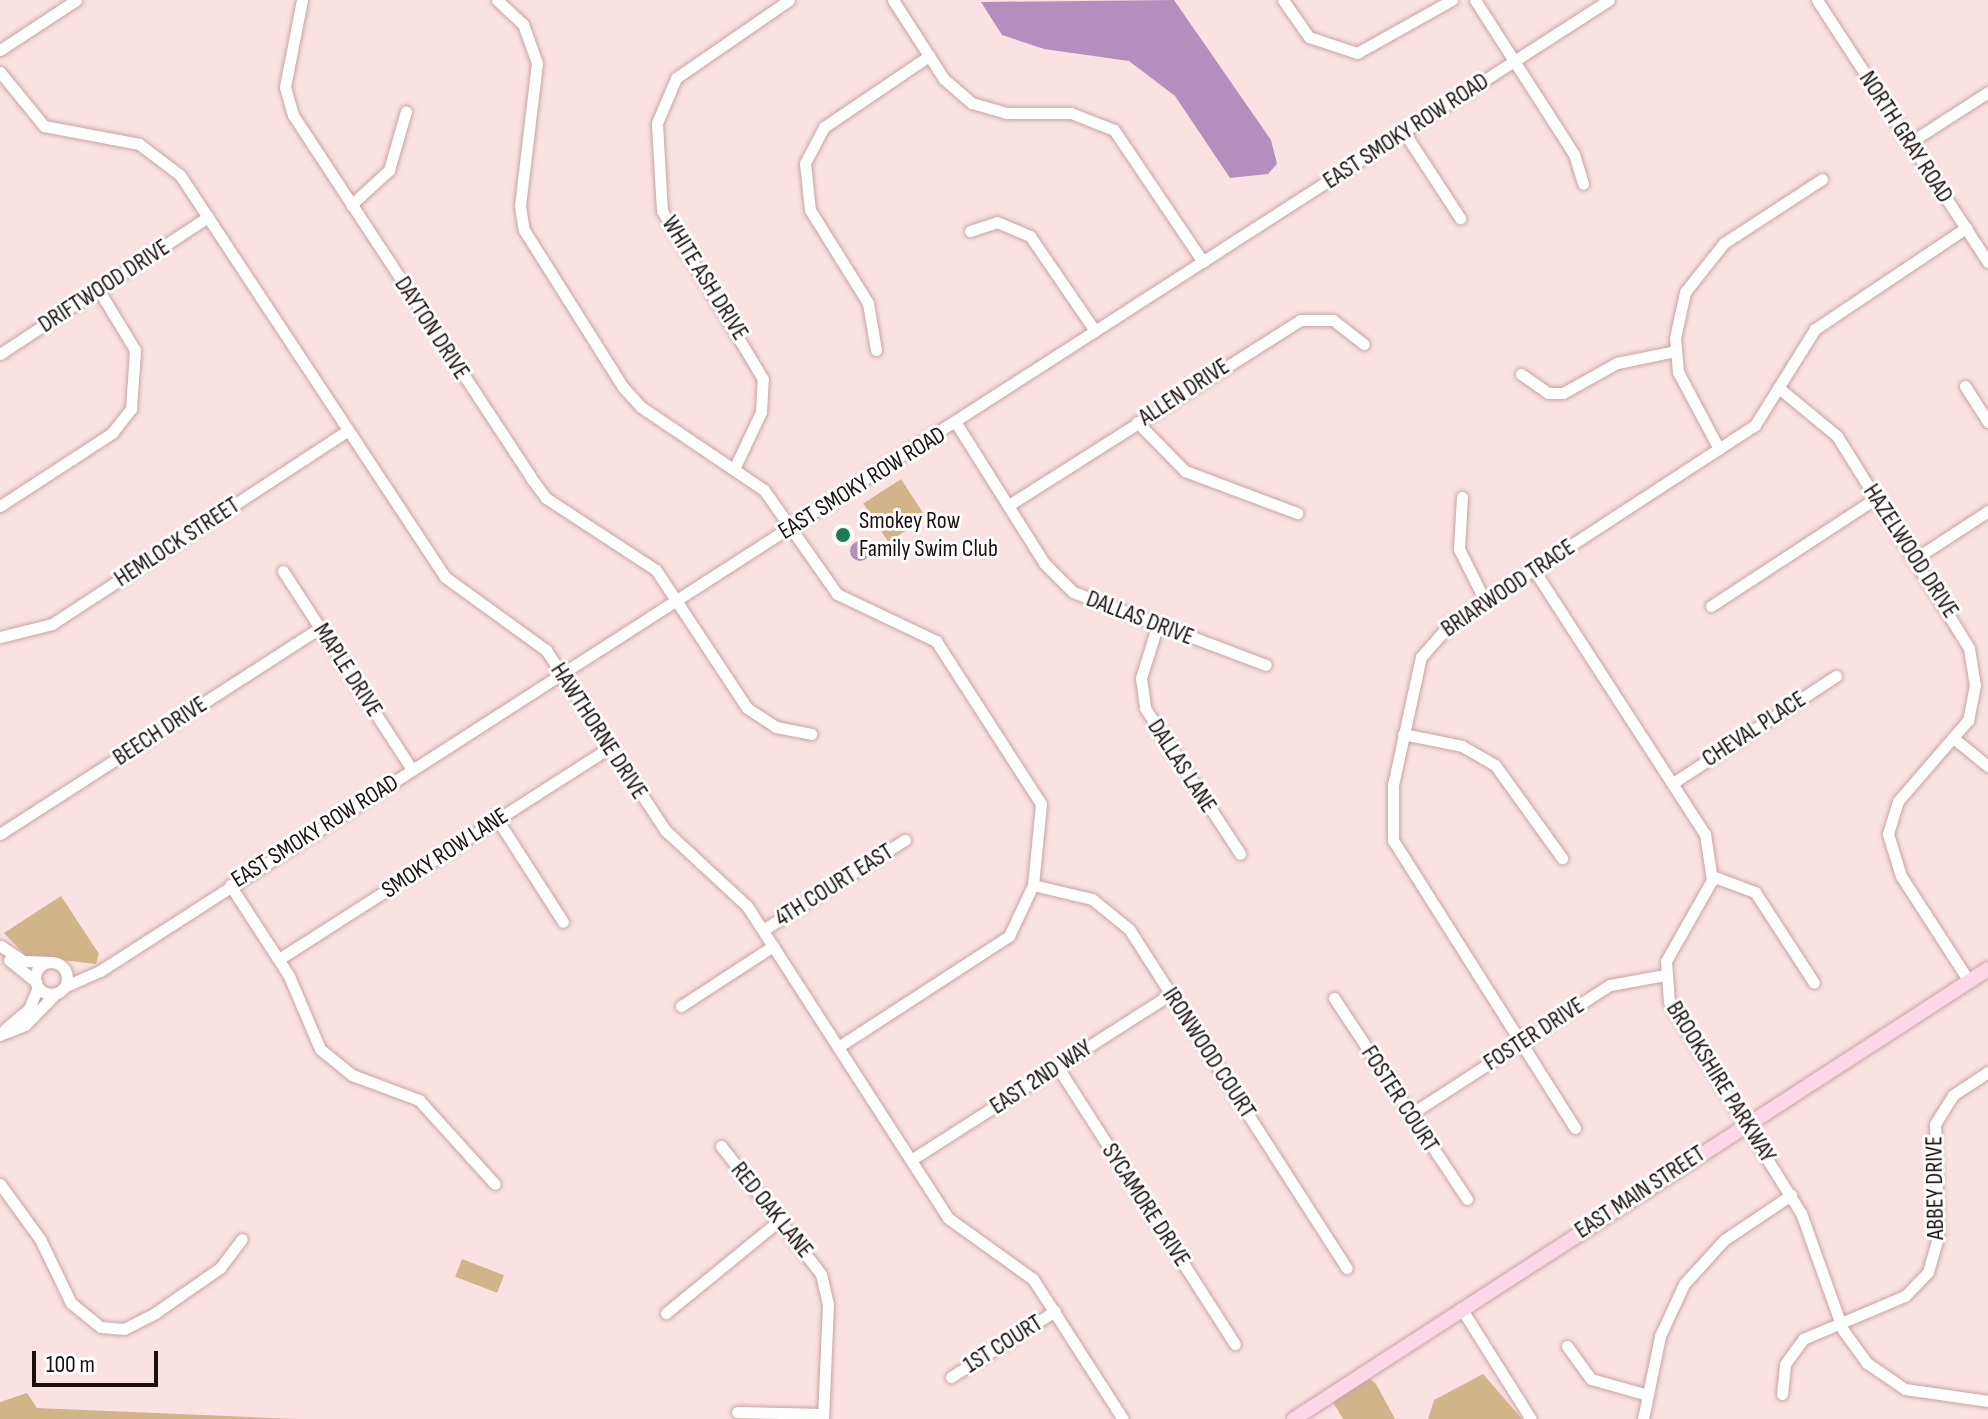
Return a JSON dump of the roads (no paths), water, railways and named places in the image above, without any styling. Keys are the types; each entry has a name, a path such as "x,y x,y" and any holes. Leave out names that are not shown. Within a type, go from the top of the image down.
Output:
{"main road":[{"name":"EAST MAIN STREET","path":"1294,1419 1988,969"}],"street":[{"path":"0,50 76,0"},
{"name":"DAYTON DRIVE","path":"302,0 288,101 351,205 546,498 650,565 747,708 776,727 811,734"},
{"path":"497,0 523,24 537,63 520,206 530,243 632,399 735,467 764,490 837,594 920,630 946,651 1037,793 1044,817 1033,885 1009,936 838,1047"},
{"name":"WHITE ASH DRIVE","path":"735,467 761,412 763,379 662,211 657,123 676,78 789,0"},
{"path":"893,0 952,87 989,110 1071,113 1114,130 1203,262"},
{"path":"1283,0 1309,37 1357,53 1452,0"},
{"path":"1475,0 1574,154 1583,184"},
{"name":"EAST SMOKY ROW ROAD","path":"55,994 111,962 956,423 1609,0"},
{"name":"NORTH GRAY ROAD","path":"1810,0 1824,13"},
{"name":"NORTH GRAY ROAD","path":"1817,0 1988,262"},
{"path":"876,350 868,303 810,210 805,163 824,127 929,56"},
{"name":"HAWTHORNE DRIVE","path":"0,72 33,116 58,133 158,153 208,217 456,591 540,645 563,674 666,831 739,894 957,1229 1019,1262 1055,1311 1123,1419"},
{"path":"1909,143 1988,92"},
{"path":"351,205 389,170 406,111"},
{"path":"1404,132 1460,218"},
{"path":"1719,449 1688,399 1675,351 1685,292 1707,259 1822,179"},
{"name":"DRIFTWOOD DRIVE","path":"0,354 208,217"},
{"path":"970,231 997,222 1030,236 1095,331"},
{"name":"BRIARWOOD TRACE","path":"1575,1128 1397,852 1389,815 1403,734 1428,645 1485,601 1764,417 1807,337 1828,318 1966,228"},
{"path":"0,506 112,433 131,409 137,357 98,289"},
{"name":"ALLEN DRIVE","path":"1009,505 1300,320 1333,320 1364,344"},
{"path":"1521,374 1548,393 1563,393 1625,360 1675,351"},
{"path":"1965,386 1988,422"},
{"name":"HAZELWOOD DRIVE","path":"1780,389 1823,420 1963,631 1974,662 1972,708 1957,741 1898,801 1888,834 1901,876 1969,981"},
{"path":"1137,422 1185,471 1297,513"},
{"name":"DALLAS DRIVE","path":"956,423 1044,563 1073,592 1157,627 1266,665"},
{"name":"HEMLOCK STREET","path":"0,637 52,624 348,430"},
{"path":"1462,497 1459,549 1485,601"},
{"path":"1711,606 1876,498"},
{"path":"1916,558 1988,511"},
{"path":"1534,570 1705,834 1712,876 1755,892 1814,983"},
{"name":"MAPLE DRIVE","path":"283,571 412,770"},
{"name":"DALLAS LANE","path":"1157,627 1142,666 1145,708 1240,854"},
{"name":"BEECH DRIVE","path":"0,834 320,628"},
{"name":"CHEVAL PLACE","path":"1673,783 1836,676"},
{"path":"1403,734 1462,746 1495,765 1562,858"},
{"path":"1957,741 1988,766"},
{"name":"SMOKY ROW LANE","path":"279,959 610,747"},
{"path":"497,819 563,922"},
{"name":"4TH COURT EAST","path":"763,930 905,840"},
{"name":"BROOKSHIRE PARKWAY","path":"1712,876 1704,903 1670,948 1665,975 1674,1013 1791,1195 1840,1320 1867,1363 1905,1389 1988,1401"},
{"path":"230,885 279,959 328,1058 352,1075 419,1100 495,1184"},
{"name":"IRONWOOD COURT","path":"1033,885 1111,911 1171,994 1347,1268"},
{"path":"0,946 37,984 55,994 25,1025 0,1034"},
{"name":"EAST SMOKY ROW ROAD","path":"0,946 23,961 54,962 83,970 111,962"},
{"path":"681,1006 773,946"},
{"path":"0,1034 29,1009 37,984 54,962 66,986"},
{"name":"FOSTER DRIVE","path":"1411,1114 1610,985 1665,975"},
{"name":"EAST 2ND WAY","path":"911,1160 1171,994"},
{"name":"FOSTER COURT","path":"1334,998 1467,1199"},
{"name":"SYCAMORE DRIVE","path":"1057,1066 1235,1344"},
{"name":"ABBEY DRIVE","path":"1782,1394 1785,1364 1796,1346 1840,1320 1905,1296 1928,1272 1938,1236 1935,1124 1953,1095 1988,1072"},
{"name":"RED OAK LANE","path":"721,1146 781,1219 826,1290 823,1417"},
{"path":"0,1184 40,1239 71,1303 101,1327 124,1329 155,1313 220,1268 242,1239"},
{"path":"1643,1419 1671,1306 1698,1264 1791,1195"},
{"path":"666,1313 781,1219"},
{"path":"1461,1308 1531,1419"},
{"name":"1ST COURT","path":"951,1377 1055,1311"},
{"path":"1567,1346 1591,1379 1648,1395"},
{"path":"737,1412 823,1417"}],"place":[{"name":"Smokey Row Family Swim Club","path":"843,535"}]}
